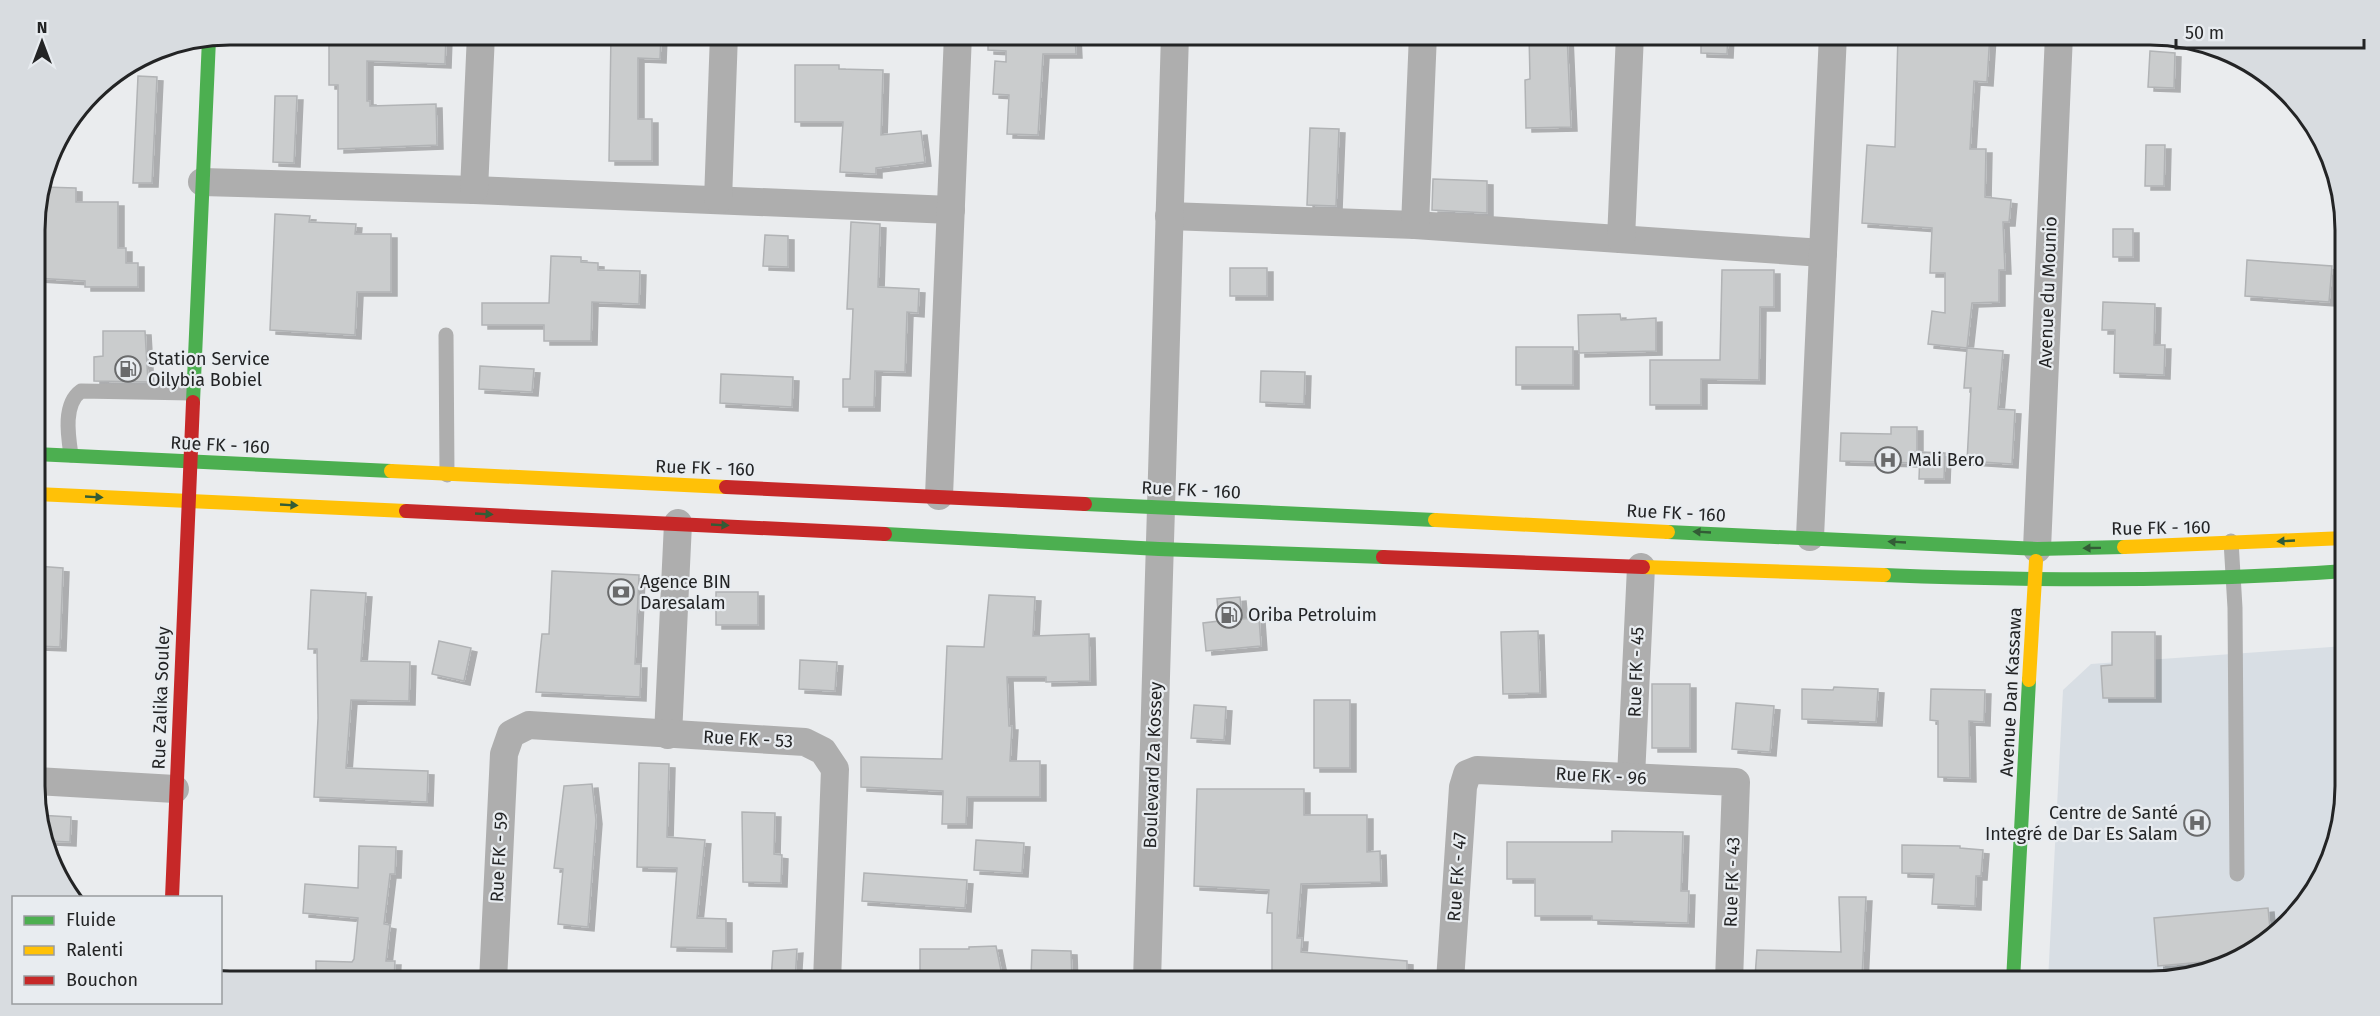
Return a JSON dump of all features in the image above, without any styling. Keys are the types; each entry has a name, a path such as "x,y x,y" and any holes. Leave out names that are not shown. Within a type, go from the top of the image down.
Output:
{"main road":[{"name":"Rue Zalika Souley","path":"172,896 187,501 209,47"},
{"name":"Rue FK - 160","path":"45,454 2037,549 2230,537 2335,538"},
{"path":"45,494 678,523 1159,549 2035,581 2234,579 2335,572"},
{"name":"Avenue Dan Kassawa","path":"2014,971 2037,549"}],"street":[{"path":"474,190 481,45"},
{"path":"718,200 724,45"},
{"path":"939,496 958,45"},
{"name":"Boulevard Za Kossey","path":"1147,971 1174,45"},
{"path":"1415,225 1423,45"},
{"path":"1621,239 1630,45"},
{"path":"1810,537 1832,45"},
{"name":"Avenue du Mounio","path":"2037,549 2059,45"},
{"path":"202,182 474,190 951,210"},
{"path":"1169,216 1415,225 1823,253"},
{"path":"668,735 678,523"},
{"name":"Rue FK - 45","path":"1631,777 1641,567"},
{"name":"Rue FK - 53","path":"511,734 529,725 805,742 823,751 835,769 827,971"},
{"name":"Rue FK - 59","path":"493,971 504,754 511,734"},
{"name":"Rue FK - 96","path":"1467,774 1477,770 1736,782"},
{"name":"Rue FK - 47","path":"1451,971 1463,787 1467,774"},
{"path":"45,782 175,789"},
{"name":"Rue FK - 43","path":"1728,971 1736,782"}],"lane":[{"path":"446,335 447,475"},
{"path":"71,455 68,437 70,406 73,396 81,391 192,393"},
{"path":"2230,537 2234,579 2237,874"}],"shaded area":[{"name":"Centre de Santé Integré de Dar Es Salam","path":"2335,647 2335,798 2321,857 2297,899 2281,917 2263,933 2221,957 2198,965 2162,971 2049,971 2063,690 2091,664"}],"building":[{"path":"329,45 446,45 445,64 367,61 367,101 370,101 370,106 436,104 437,145 338,149 338,85 329,85"},
{"path":"611,45 661,45 660,59 638,58 638,119 652,119 652,161 609,161"},
{"path":"988,45 1076,45 1076,54 1043,54 1038,135 1007,134 1009,95 993,94 995,61 1006,62 1006,51 988,50"},
{"path":"1529,45 1567,45 1571,127 1526,128 1525,80 1530,79"},
{"path":"1701,45 1727,45 1727,54 1701,53"},
{"path":"1898,45 1989,45 1987,82 1974,81 1970,149 1986,149 1985,197 2011,200 2009,222 2003,222 2005,270 1999,270 1999,302 1972,303 1967,348 1928,344 1932,311 1945,313 1945,273 1930,273 1932,228 1862,223 1867,145 1895,147"},
{"path":"2150,51 2175,53 2174,88 2148,87"},
{"path":"795,65 839,65 839,69 883,70 881,135 921,131 925,162 876,168 876,174 840,172 843,122 795,122"},
{"path":"138,76 157,77 152,183 133,183"},
{"path":"275,96 297,96 294,163 273,162"},
{"path":"1310,128 1339,129 1336,206 1307,205"},
{"path":"2146,145 2165,145 2164,186 2145,186"},
{"path":"1433,179 1487,181 1487,213 1432,210"},
{"path":"50,187 76,188 76,202 118,202 118,248 126,248 126,263 138,263 138,287 85,287 85,281 45,279 45,218"},
{"path":"275,214 310,216 309,222 356,224 355,234 391,234 391,292 357,292 355,335 270,330"},
{"path":"851,222 880,224 878,287 919,289 918,313 907,312 905,372 875,371 874,407 843,407 843,379 850,379 853,309 847,309"},
{"path":"2113,229 2133,229 2133,257 2113,257"},
{"path":"765,235 788,236 788,267 763,266"},
{"path":"551,256 581,257 581,262 598,263 598,270 640,271 639,304 592,302 591,341 544,341 544,325 482,325 482,303 549,303"},
{"path":"2247,260 2332,266 2329,302 2245,296"},
{"path":"1230,268 1267,268 1267,296 1230,296"},
{"path":"1722,270 1774,270 1774,307 1760,307 1759,380 1701,379 1701,405 1650,405 1650,360 1720,360"},
{"path":"2103,302 2155,304 2154,345 2165,345 2164,375 2114,373 2115,330 2102,330"},
{"path":"1620,314 1621,320 1656,318 1656,351 1579,353 1578,315"},
{"path":"103,331 145,331 148,382 94,381 94,357 103,356"},
{"path":"1516,347 1573,347 1573,385 1516,385"},
{"path":"1967,348 2003,351 1998,409 2015,410 2012,464 1967,461 1971,388 1964,388"},
{"path":"480,366 534,369 532,392 479,389"},
{"path":"1261,371 1305,372 1304,404 1260,402"},
{"path":"721,374 793,377 792,407 720,403"},
{"path":"1891,427 1917,427 1917,463 1840,461 1841,433 1891,434"},
{"path":"1920,452 1945,453 1944,479 1919,479"},
{"path":"45,567 63,568 60,647 45,646"},
{"path":"552,571 639,575 635,664 641,664 640,697 536,692 542,634 549,634"},
{"path":"311,590 366,593 361,661 410,662 409,701 351,700 346,768 428,771 427,802 314,797 318,718 317,649 308,649"},
{"path":"716,592 758,592 758,625 716,625"},
{"path":"989,595 1035,597 1033,636 1089,634 1090,681 1046,682 1046,677 1007,677 1009,726 1012,726 1010,761 1040,761 1040,797 967,797 966,824 942,824 943,791 861,787 861,757 942,759 947,646 984,647"},
{"path":"1240,597 1242,619 1259,618 1261,646 1206,651 1203,623 1219,621 1217,599"},
{"path":"1538,631 1540,693 1503,694 1501,632"},
{"path":"2112,632 2155,632 2155,698 2103,698 2101,666 2112,665"},
{"path":"439,641 471,648 464,681 432,674"},
{"path":"800,660 837,662 835,691 799,689"},
{"path":"1652,684 1690,684 1690,748 1652,748"},
{"path":"1834,687 1878,689 1876,722 1802,719 1802,689 1833,690"},
{"path":"1931,689 1985,690 1984,722 1969,721 1970,778 1938,777 1938,721 1930,720"},
{"path":"1314,700 1350,700 1350,768 1314,768"},
{"path":"1736,703 1774,706 1770,752 1732,749"},
{"path":"1194,705 1226,707 1224,740 1191,738"},
{"path":"639,763 669,764 667,837 705,840 697,918 726,919 726,948 671,947 677,868 637,867"},
{"path":"592,784 596,820 588,927 558,924 563,869 554,868 564,786"},
{"path":"1197,789 1304,789 1304,815 1367,815 1367,852 1380,851 1381,882 1301,884 1297,938 1302,938 1301,952 1407,961 1407,971 1272,971 1272,913 1267,913 1269,890 1194,886"},
{"path":"742,812 775,813 774,854 782,855 781,883 743,882"},
{"path":"48,816 71,817 70,842 54,841"},
{"path":"1612,831 1683,832 1681,891 1689,891 1688,923 1592,920 1592,916 1535,916 1535,879 1507,879 1507,842 1612,842"},
{"path":"976,840 1024,843 1022,873 974,870"},
{"path":"1902,845 1960,846 1960,848 1983,850 1981,876 1976,876 1975,906 1932,904 1934,874 1902,873"},
{"path":"359,846 396,847 395,874 390,874 384,924 390,925 386,961 395,961 394,971 316,971 316,961 352,962 358,918 303,913 305,884 358,888"},
{"path":"864,873 967,880 965,908 862,901"},
{"path":"1839,897 1866,897 1862,971 1755,971 1757,950 1841,952"},
{"path":"2268,908 2270,927 2221,957 2208,962 2158,966 2154,918"},
{"path":"996,946 1001,971 920,971 920,949 969,949 969,947"},
{"path":"797,949 796,971 772,971 773,951"},
{"path":"1032,950 1071,951 1072,971 1031,971"}],"traffic: fast":[{"path":"193,402 209,47"},
{"path":"45,454 391,471"},
{"path":"1085,504 1435,520"},
{"path":"1668,532 2037,549 2124,547"},
{"path":"885,534 1159,549 1383,557"},
{"path":"1884,575 2114,579 2230,577 2335,572"},
{"path":"2014,971 2029,680"}],"traffic: slow":[{"path":"391,471 726,487"},
{"path":"45,494 406,511"},
{"path":"1435,520 1668,532"},
{"path":"2124,547 2335,538"},
{"path":"2029,680 2036,561"},
{"path":"1643,567 1884,575"}],"traffic: jam":[{"path":"172,896 193,402"},
{"path":"726,487 1085,504"},
{"path":"406,511 885,534"},
{"path":"1383,557 1643,567"}],"place":[{"name":"Station Service Oilybia Bobiel","path":"128,369"},
{"name":"Mali Bero","path":"1888,460"},
{"name":"Agence BIN Daresalam","path":"621,592"},
{"name":"Oriba Petroluim","path":"1229,615"},
{"name":"Centre de Santé Integré de Dar Es Salam","path":"2197,823"}]}
